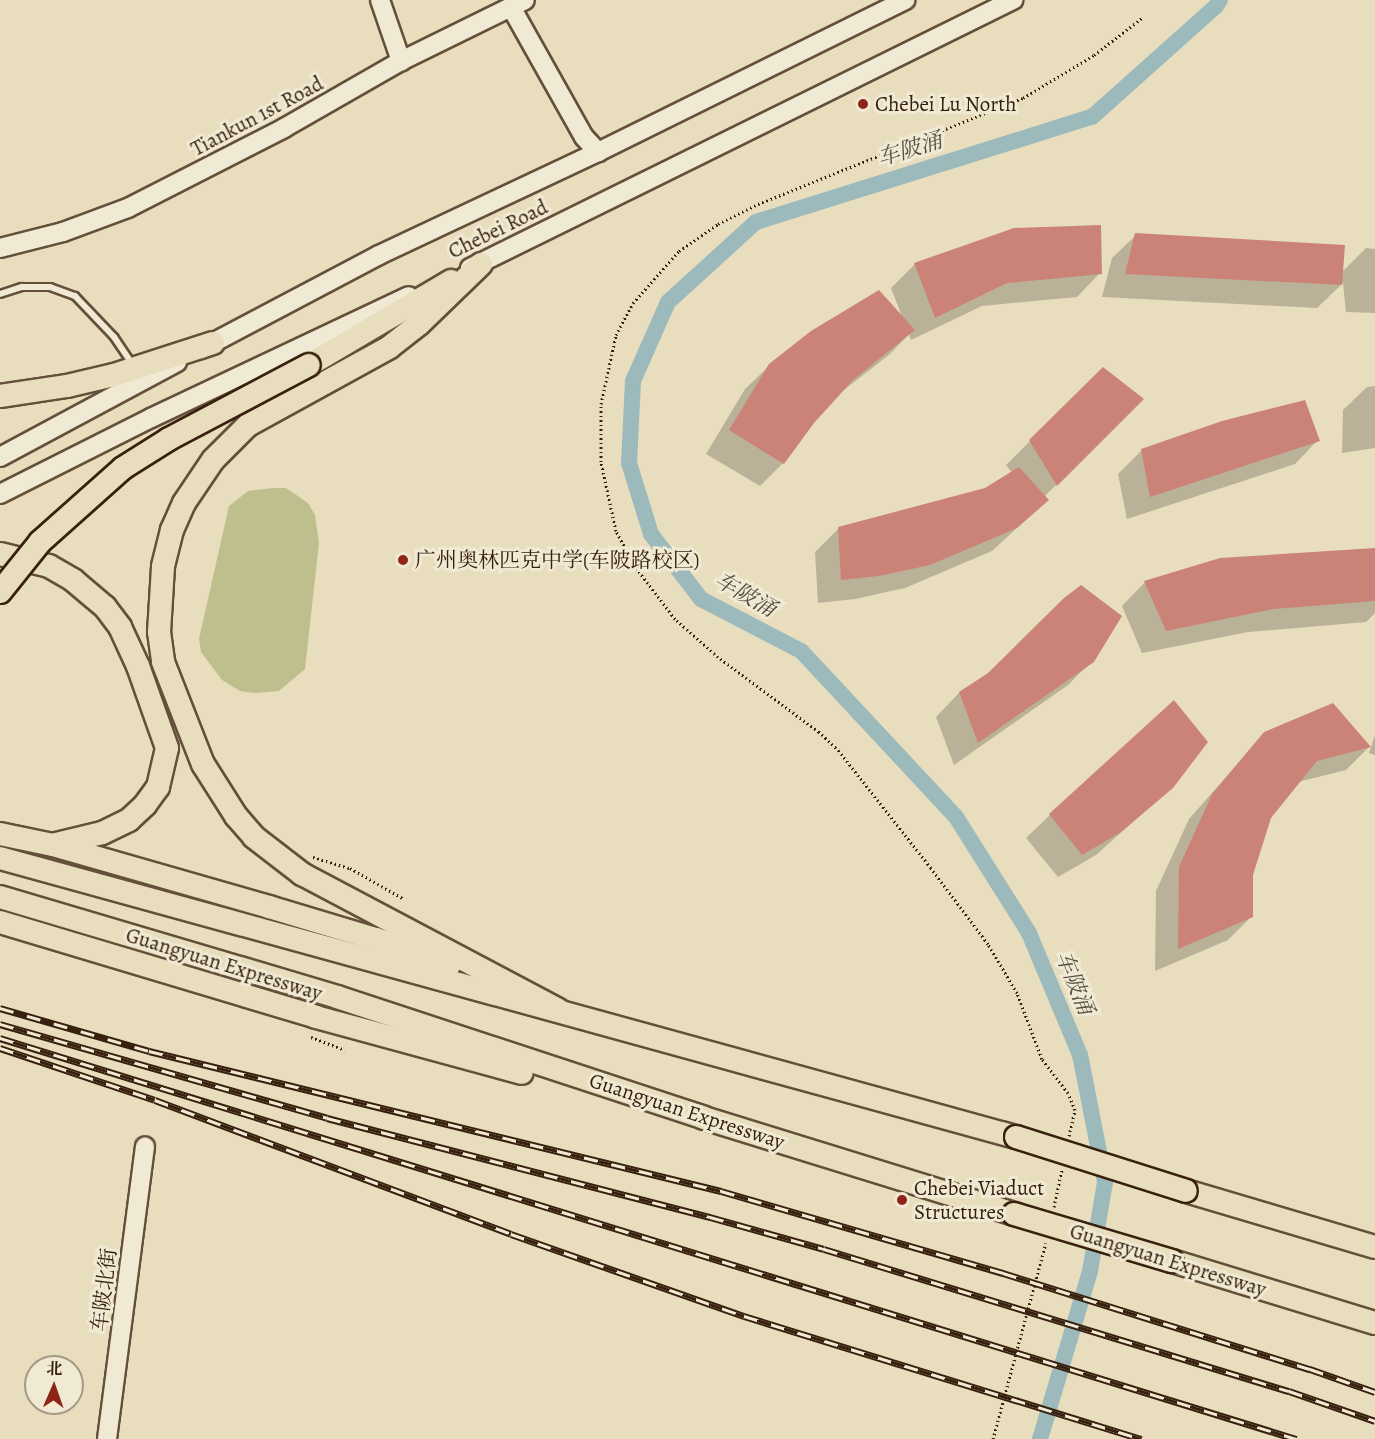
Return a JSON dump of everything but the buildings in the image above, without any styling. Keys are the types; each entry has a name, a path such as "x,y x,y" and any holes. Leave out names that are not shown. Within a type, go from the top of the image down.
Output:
{"highway":[{"path":"0,592 40,542 123,468 169,439 309,364 481,264"},
{"path":"481,264 419,324 390,347 248,426 213,460 184,503 172,530 163,567 159,632 163,662 203,764 230,808 254,837 302,874 557,1009"},
{"path":"0,396 67,386 135,368 213,343"},
{"path":"0,554 49,566 73,580 105,607 129,645 166,748 158,787 145,805 129,820 102,833 53,845"},
{"path":"0,834 53,845 376,939 432,958 557,1009"},
{"name":"Guangyuan Expressway","path":"0,858 557,1009 1016,1137 1186,1191 1375,1247"},
{"name":"Guangyuan Expressway","path":"0,897 337,997 704,1118 1375,1323"},
{"path":"0,922 472,1061 704,1118"}],"main road":[{"path":"380,0 401,61"},
{"name":"Chebei Road","path":"0,457 379,255 598,152 906,0"},
{"name":"Chebei Road","path":"0,494 331,331 481,264 1013,0"},
{"path":"518,4 575,122 598,152"},
{"name":"Tiankun 1st Road","path":"0,248 63,232 128,208 284,128 401,61 518,4"},
{"name":"车陂北街","path":"107,1439 145,1146"}],"lane":[{"path":"0,294 22,287 50,287 75,296 114,337 135,368"}],"path":[{"path":"1068,1143 1075,1110 1068,1093 1042,1059 1017,993 988,944 931,868 839,751 819,732 718,657 675,619 637,569 616,531 601,462 601,404 616,335 628,311 679,251 718,224 758,204 1023,98 1094,55 1142,18"},
{"path":"305,855 350,868 404,899"},
{"path":"1054,1209 1063,1165"},
{"path":"993,1439 1047,1242"}],"green space":[{"path":"286,488 308,503 315,515 319,543 305,669 279,691 254,693 240,691 222,680 201,652 199,639 229,506 248,491"}],"waterway":[{"name":"车陂涌","path":"1040,1439 1090,1271 1105,1182 1080,1055 1029,933 956,817 801,651 701,599 651,534 629,463 633,381 668,302 756,222 1092,117 1220,0"}],"railway":[{"path":"0,1008 149,1051 721,1191 1003,1273 1310,1369 1375,1392"},
{"path":"0,1024 327,1118 710,1217 824,1249 1289,1391 1375,1421"},
{"path":"0,1038 1296,1439"},
{"path":"0,1048 155,1100 511,1234 744,1316 1141,1439"}],"place":[{"name":"Chebei Lu North","path":"863,104"},
{"name":"广州奥林匹克中学(车陂路校区)","path":"403,560"},
{"name":"Chebei Viaduct Structures","path":"902,1200"}]}
